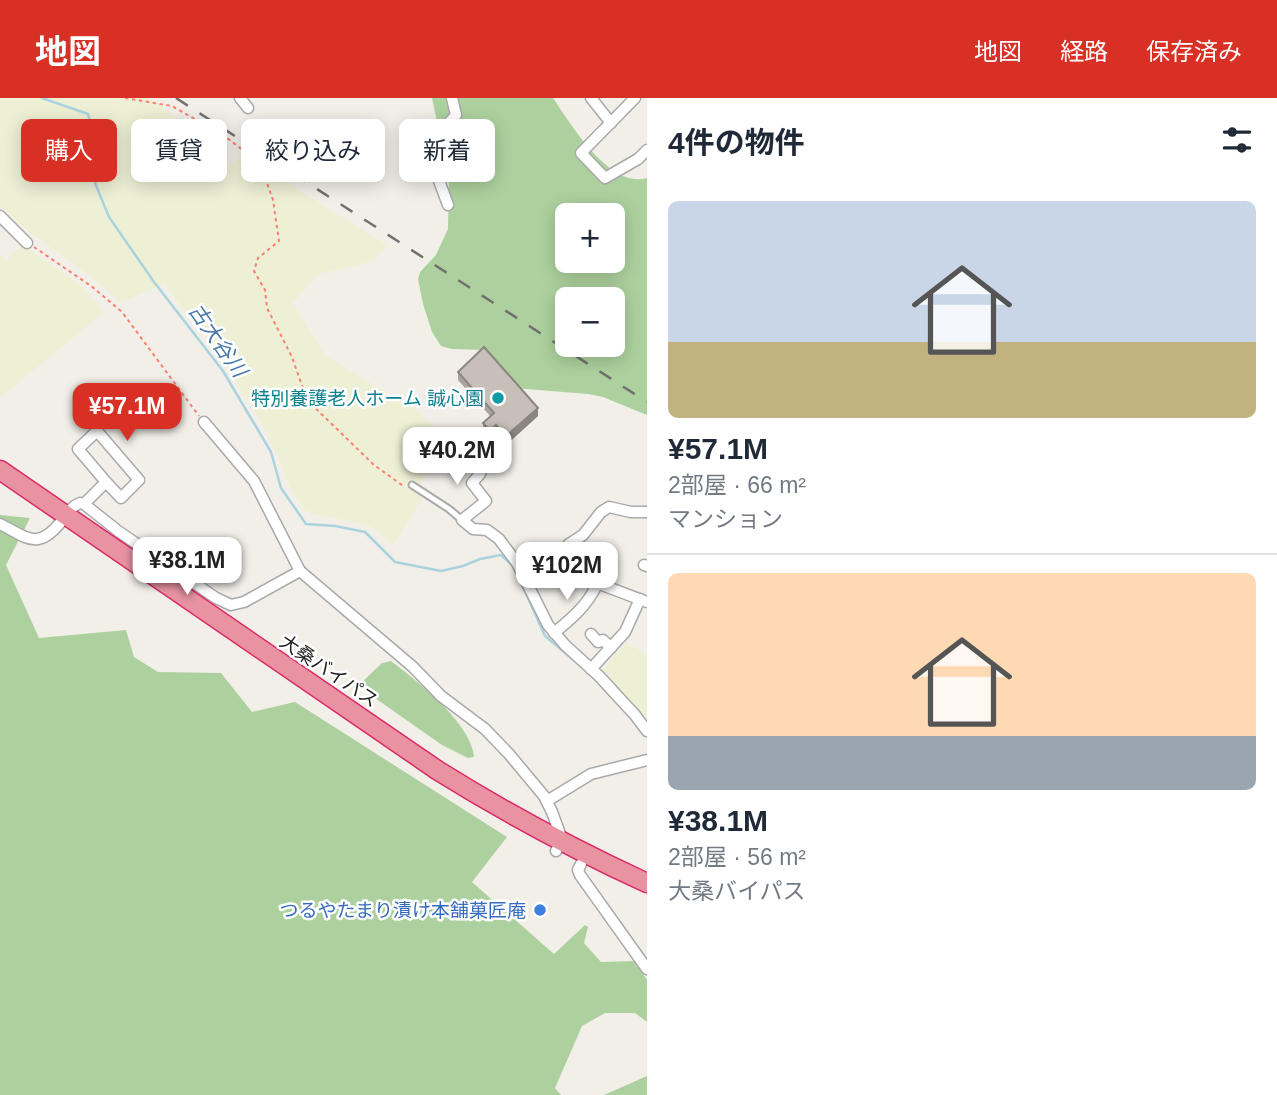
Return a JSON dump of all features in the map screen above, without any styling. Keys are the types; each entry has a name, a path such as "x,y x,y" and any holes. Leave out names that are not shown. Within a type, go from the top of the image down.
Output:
{"highway":[{"name":"大桑バイパス","path":"0,470 63,519 382,739 477,795 581,864 647,895"},
{"name":"大桑バイパス","path":"0,483 63,519"},
{"name":"大桑バイパス","path":"558,847 647,883"}],"street":[{"path":"240,98 248,108"},
{"path":"447,205 427,148 456,115 452,98"},
{"path":"591,98 611,123"},
{"path":"635,98 581,153 605,178 638,159 647,150"},
{"path":"0,216 27,243"},
{"path":"204,422 254,481 300,570 413,667 441,696 485,729 509,754 547,801 560,834 558,847"},
{"path":"97,431 139,480 121,498 106,482 78,449 97,431"},
{"path":"483,465 480,474 472,483 486,501 462,520 473,529 487,530 499,539 517,563 554,633 592,668 647,731"},
{"path":"84,504 106,482"},
{"path":"0,524 34,540 46,536 77,503 84,504 118,531 231,605 244,602 300,570"},
{"path":"528,584 555,564 569,544 583,535 601,512 609,507 647,512"},
{"path":"581,577 644,600 625,632 592,668"},
{"path":"554,633 581,610 597,584"},
{"path":"591,634 598,642 603,640 611,648"},
{"path":"547,801 591,774 647,760"},
{"path":"581,864 578,870 580,875 642,951 647,969"}],"lane":[{"path":"412,485 462,520"}],"path":[{"path":"125,98 172,106 223,135 260,163 273,200 279,241 258,258 254,271 265,290 267,309 292,357 307,400 374,466 402,485 412,485"},
{"path":"27,243 91,286 122,312 204,422"}],"green space":[{"path":"0,98 150,98 180,119 131,119 131,182 227,182 227,165 241,157 241,182 286,182 387,245 374,261 319,274 293,303 326,356 421,413 446,443 420,482 422,499 393,545 368,525 305,510 293,494 261,422 211,345 164,284 120,303 93,278 27,230 0,206"},
{"path":"432,98 553,98 581,138 605,164 619,174 633,179 647,178 647,415 603,397 514,388 483,350 441,346 432,332 418,279 420,272 436,255 448,229 449,182 495,182 495,119 436,119"},
{"path":"22,245 82,286 104,312 0,398 0,255 6,261"},
{"path":"0,515 30,518 6,565 39,638 126,630 134,657 158,672 221,673 252,712 295,702 507,837 472,882 554,954 585,925 588,927 584,943 601,962 635,961 647,980 647,1022 635,1013 605,1013 582,1026 555,1088 561,1095 0,1095"},
{"path":"626,642 647,655 647,718 600,673"},
{"path":"391,661 428,691 453,717 471,744 474,757 468,758 442,745 365,691 360,684 382,663"},
{"path":"647,1076 647,1095 604,1095"}],"building":[{"name":"特別養護老人ホーム 誠心園","path":"484,347 538,408 506,436 496,425 490,431 483,423 494,413 458,372"}],"waterway":[{"name":"古大谷川","path":"42,98 88,114 94,136 95,183 109,217 154,282 223,371 271,452 281,488 306,524 365,532 395,562 441,571 501,555 514,567 545,636 582,667"},
{"name":"古大谷川","path":"590,674 619,704"}],"railway":[{"path":"176,98 647,402"}],"place":[{"name":"特別養護老人ホーム 誠心園","path":"498,398"},
{"name":"つるやたまり漬け本舗菓匠庵","path":"540,910"}]}
